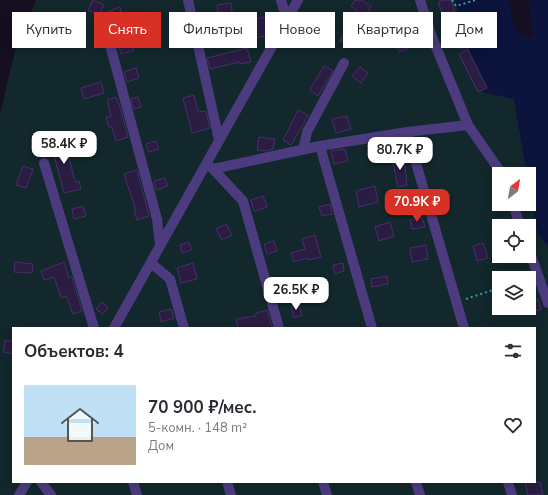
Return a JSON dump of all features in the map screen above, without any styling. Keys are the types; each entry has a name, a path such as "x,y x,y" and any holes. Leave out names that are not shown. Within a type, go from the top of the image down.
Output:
{"street":[{"path":"188,0 220,140"},
{"path":"281,0 285,12"},
{"path":"291,12 298,0"},
{"path":"420,0 432,37 468,125 497,167"},
{"path":"111,48 158,219 160,246"},
{"path":"115,327 160,246 209,167 220,140 271,48"},
{"path":"303,150 306,132 344,64"},
{"path":"209,167 320,146 407,132 468,125"},
{"path":"407,132 464,327"},
{"path":"320,146 372,327"},
{"path":"44,163 94,327"},
{"path":"209,167 243,201 279,327"},
{"path":"151,263 170,279 184,327"},
{"path":"534,263 548,304"},
{"path":"19,495 25,483"},
{"path":"42,483 51,495"},
{"path":"134,483 137,495"},
{"path":"227,483 231,495"},
{"path":"323,483 327,495"},
{"path":"416,483 420,495"},
{"path":"508,483 512,495"}],"path":[{"path":"452,0 456,6 476,0"},
{"path":"456,302 492,290"}],"green space":[{"path":"36,0 455,0 459,12 441,12 441,48 469,48 482,92 514,98 526,167 492,167 492,211 534,211 535,219 492,219 492,263 536,263 536,223 538,234 548,245 548,495 0,495 0,114 16,48 86,48 86,12 31,12"}],"shaded area":[{"path":"455,0 508,0 515,29 528,38 534,36 528,0 548,0 548,245 538,235 534,211 536,211 536,167 526,167 514,99 482,92 469,48 497,48 497,12 459,12"}],"building":[{"path":"93,0 104,5 100,12 94,13 88,10"},
{"path":"355,0 362,0 371,7 369,9 370,12 356,12 351,6"},
{"path":"451,0 455,12 442,12 438,2"},
{"path":"231,3 232,12 218,12 217,5"},
{"path":"120,7 121,12 109,12"},
{"path":"265,17 265,36 257,38 257,19"},
{"path":"343,35 343,40 339,42"},
{"path":"119,48 133,48 134,50 121,54"},
{"path":"247,48 251,62 240,64 239,62 210,69 207,58"},
{"path":"397,48 407,48 407,49 399,52"},
{"path":"468,50 487,88 478,92 459,54"},
{"path":"324,66 333,71 318,96 310,90"},
{"path":"360,67 368,73 361,83 352,76"},
{"path":"136,68 139,78 127,82 124,72"},
{"path":"101,82 104,93 84,99 81,88"},
{"path":"194,95 198,112 206,111 210,128 192,133 183,98"},
{"path":"116,97 128,137 116,141 112,127 109,127 106,117 111,116 107,100"},
{"path":"138,97 141,107 134,109 131,99"},
{"path":"298,110 308,115 291,145 283,140"},
{"path":"347,116 351,129 336,133 332,119"},
{"path":"64,137 75,182 79,181 81,189 64,193 54,155 51,156 47,141"},
{"path":"259,137 275,139 273,149 265,151 257,150"},
{"path":"156,141 159,149 149,152 146,144"},
{"path":"345,149 348,161 334,164 331,151"},
{"path":"404,156 407,185 398,187 392,158"},
{"path":"23,166 33,169 26,188 16,185"},
{"path":"137,170 149,216 137,220 134,211 136,211 124,174"},
{"path":"165,178 168,186 156,190 154,181"},
{"path":"375,186 378,202 359,207 356,191"},
{"path":"263,196 267,207 254,211 251,200"},
{"path":"330,204 332,214 322,216 319,207"},
{"path":"83,206 86,216 74,219 72,209"},
{"path":"422,217 425,227 412,229 410,220"},
{"path":"390,222 394,236 379,241 375,227"},
{"path":"226,224 232,235 222,240 216,229"},
{"path":"315,235 321,257 308,260 308,258 294,262 291,253 305,249 302,239"},
{"path":"274,241 277,251 267,254 264,244"},
{"path":"189,242 192,250 182,253 180,245"},
{"path":"483,243 488,258 477,261 473,246"},
{"path":"426,245 428,259 412,262 410,248"},
{"path":"15,262 33,264 32,273 14,272"},
{"path":"64,262 69,278 72,277 82,311 73,314 66,296 61,298 54,277 44,280 41,271"},
{"path":"193,263 197,279 181,283 177,268"},
{"path":"343,263 344,271 335,274 333,265"},
{"path":"387,276 388,284 372,287 371,279"},
{"path":"538,299 541,309 536,311 536,300"},
{"path":"102,302 108,308 103,314 96,309"},
{"path":"299,305 302,315 294,318 291,307"},
{"path":"171,309 174,318 161,322 159,312"},
{"path":"267,310 272,327 238,327 236,319 256,316 256,313"},
{"path":"5,340 12,342 12,354 3,352"},
{"path":"540,482 543,495 528,495 525,483"}]}
